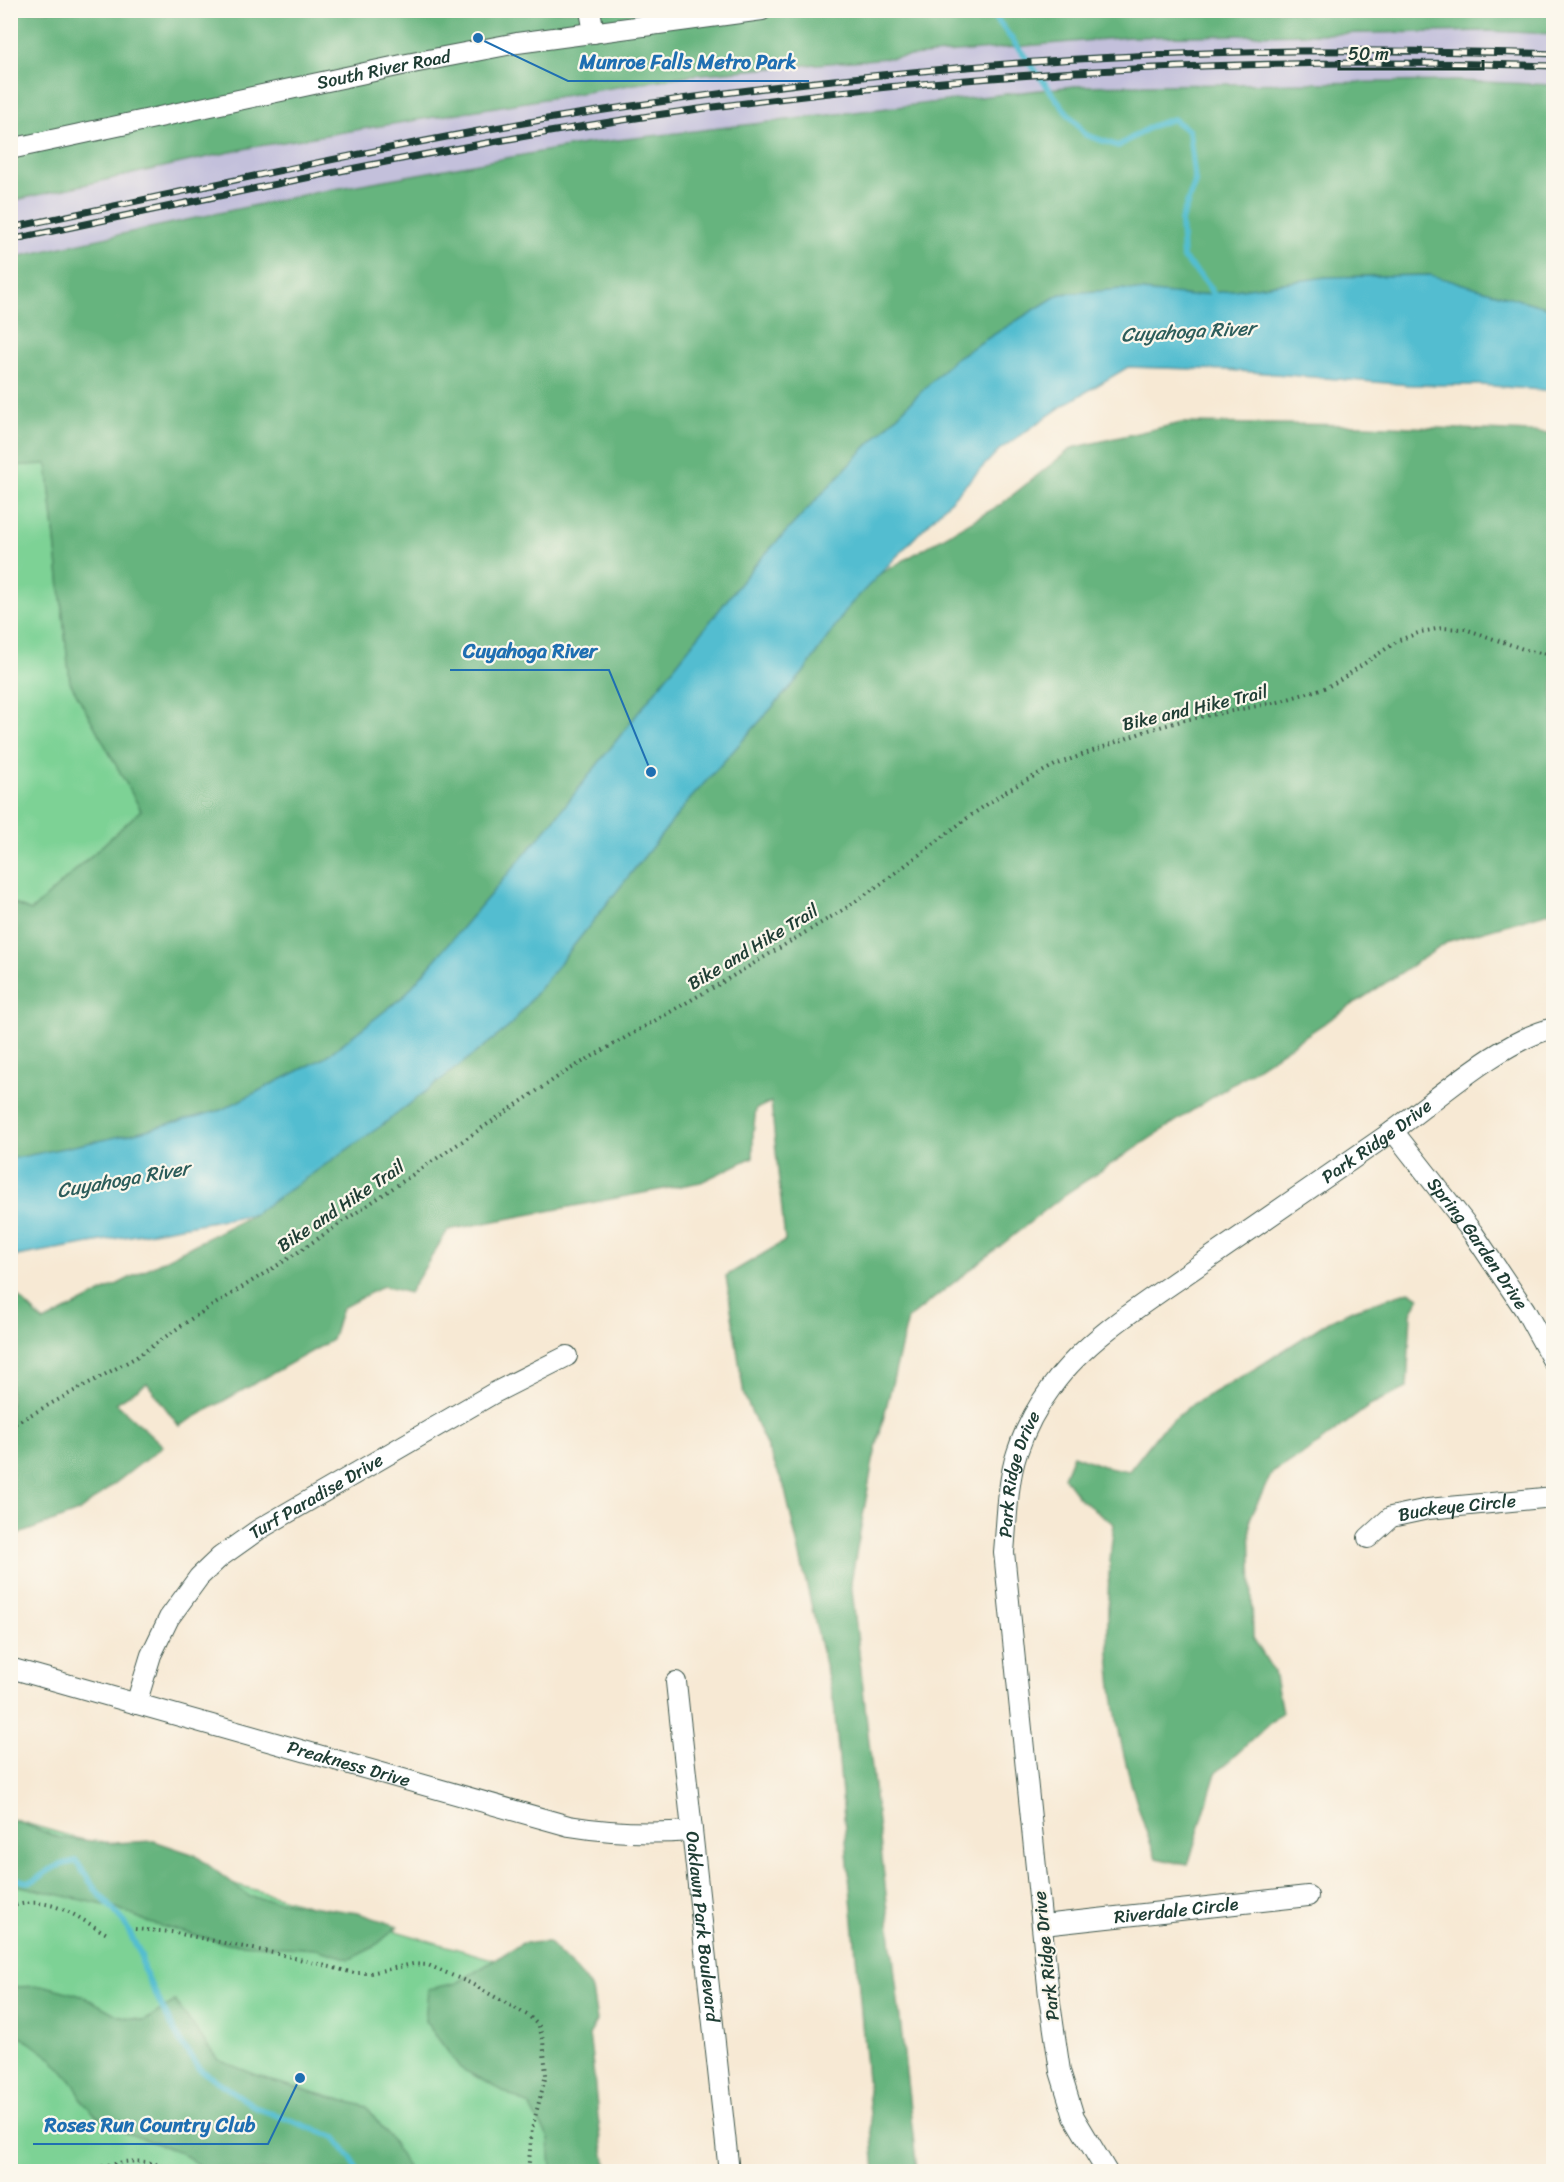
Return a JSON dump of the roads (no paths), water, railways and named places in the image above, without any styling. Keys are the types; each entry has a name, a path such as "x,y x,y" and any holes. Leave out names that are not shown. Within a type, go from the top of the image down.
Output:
{"street":[{"path":"590,10 594,33"},
{"name":"South River Road","path":"10,149 402,65 517,44 762,10"},
{"name":"Park Ridge Drive","path":"1107,2172 1074,2118 1060,2071 1049,1996 1004,1552 1009,1497 1017,1454 1036,1411 1053,1385 1074,1360 1129,1314 1393,1131 1480,1066 1521,1041 1554,1028"},
{"name":"Spring Garden Drive","path":"1393,1131 1473,1233 1525,1310 1554,1363"},
{"name":"Turf Paradise Drive","path":"136,1704 152,1655 169,1618 200,1577 220,1557 258,1530 494,1393 567,1356"},
{"name":"Buckeye Circle","path":"1368,1538 1391,1516 1428,1509 1554,1497"},
{"name":"Preakness Drive","path":"10,1668 569,1826 627,1833 692,1831"},
{"name":"Oaklawn Park Boulevard","path":"676,1682 729,2172"},
{"name":"Riverdale Circle","path":"1043,1925 1308,1896"}],"water":[{"path":"1430,275 1553,309 1553,391 1481,385 1411,385 1226,370 1128,367 1064,405 999,450 849,606 803,673 690,799 509,1027 381,1126 254,1214 11,1257 11,1159 131,1134 221,1110 324,1058 404,996 553,821 753,567 864,449 954,359 1060,294 1122,289 1192,296 1326,277"}],"waterway":[{"path":"990,10 1086,135 1118,146 1152,126 1173,119 1189,131 1195,182 1181,221 1183,258 1208,284 1212,293 1219,298"},
{"path":"10,1876 29,1882 56,1867 76,1861 96,1890 124,1922 141,1955 143,1968 165,2013 181,2043 199,2069 257,2108 335,2137 351,2158 358,2172"}],"railway":[{"path":"10,228 436,139 578,114 756,89 1025,62 1205,53 1456,51 1554,54"},
{"path":"10,240 494,142 656,115 768,100 991,78 1216,66 1328,63 1554,66"}],"place":[{"name":"Munroe Falls Metro Park","path":"478,38"},
{"name":"Cuyahoga River","path":"651,772"},
{"name":"Roses Run Country Club","path":"300,2078"}]}
